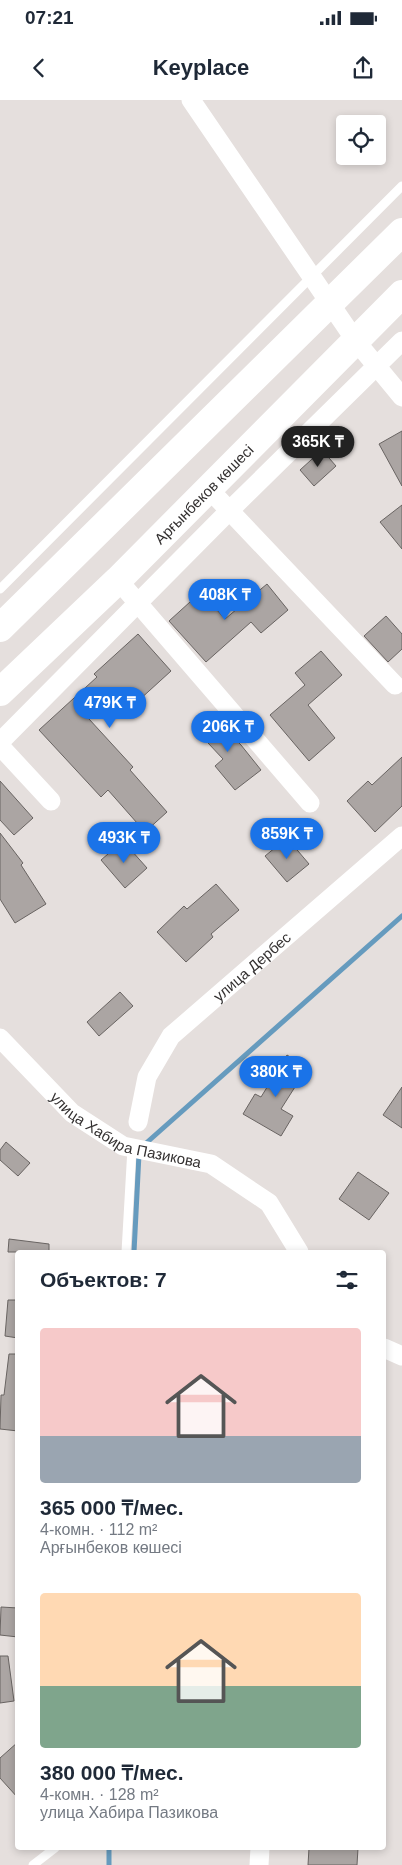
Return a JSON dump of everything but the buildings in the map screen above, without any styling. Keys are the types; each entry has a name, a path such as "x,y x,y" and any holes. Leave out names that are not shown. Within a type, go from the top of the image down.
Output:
{"main road":[{"path":"0,628 402,232"},
{"name":"Арғынбеков көшесі","path":"0,692 118,580 207,487 402,294"}],"street":[{"path":"191,100 355,340 402,397"},
{"path":"51,801 0,744 229,510 402,341"},
{"path":"207,487 394,686"},
{"path":"118,580 310,803"},
{"name":"улица Дербес","path":"138,1122 147,1077 171,1036 402,836"},
{"name":"улица Хабира Пазикова","path":"2,1045 72,1113 123,1146 212,1164 269,1203 298,1250"},
{"path":"386,1349 402,1356"},
{"path":"259,1865 260,1850"}],"lane":[{"path":"0,589 310,276 402,186"},
{"path":"126,1250 132,1148"},
{"path":"33,1865 52,1850"}],"waterway":[{"path":"144,1145 402,916"},
{"path":"134,1250 139,1154"},
{"path":"109,1850 109,1865"}]}
